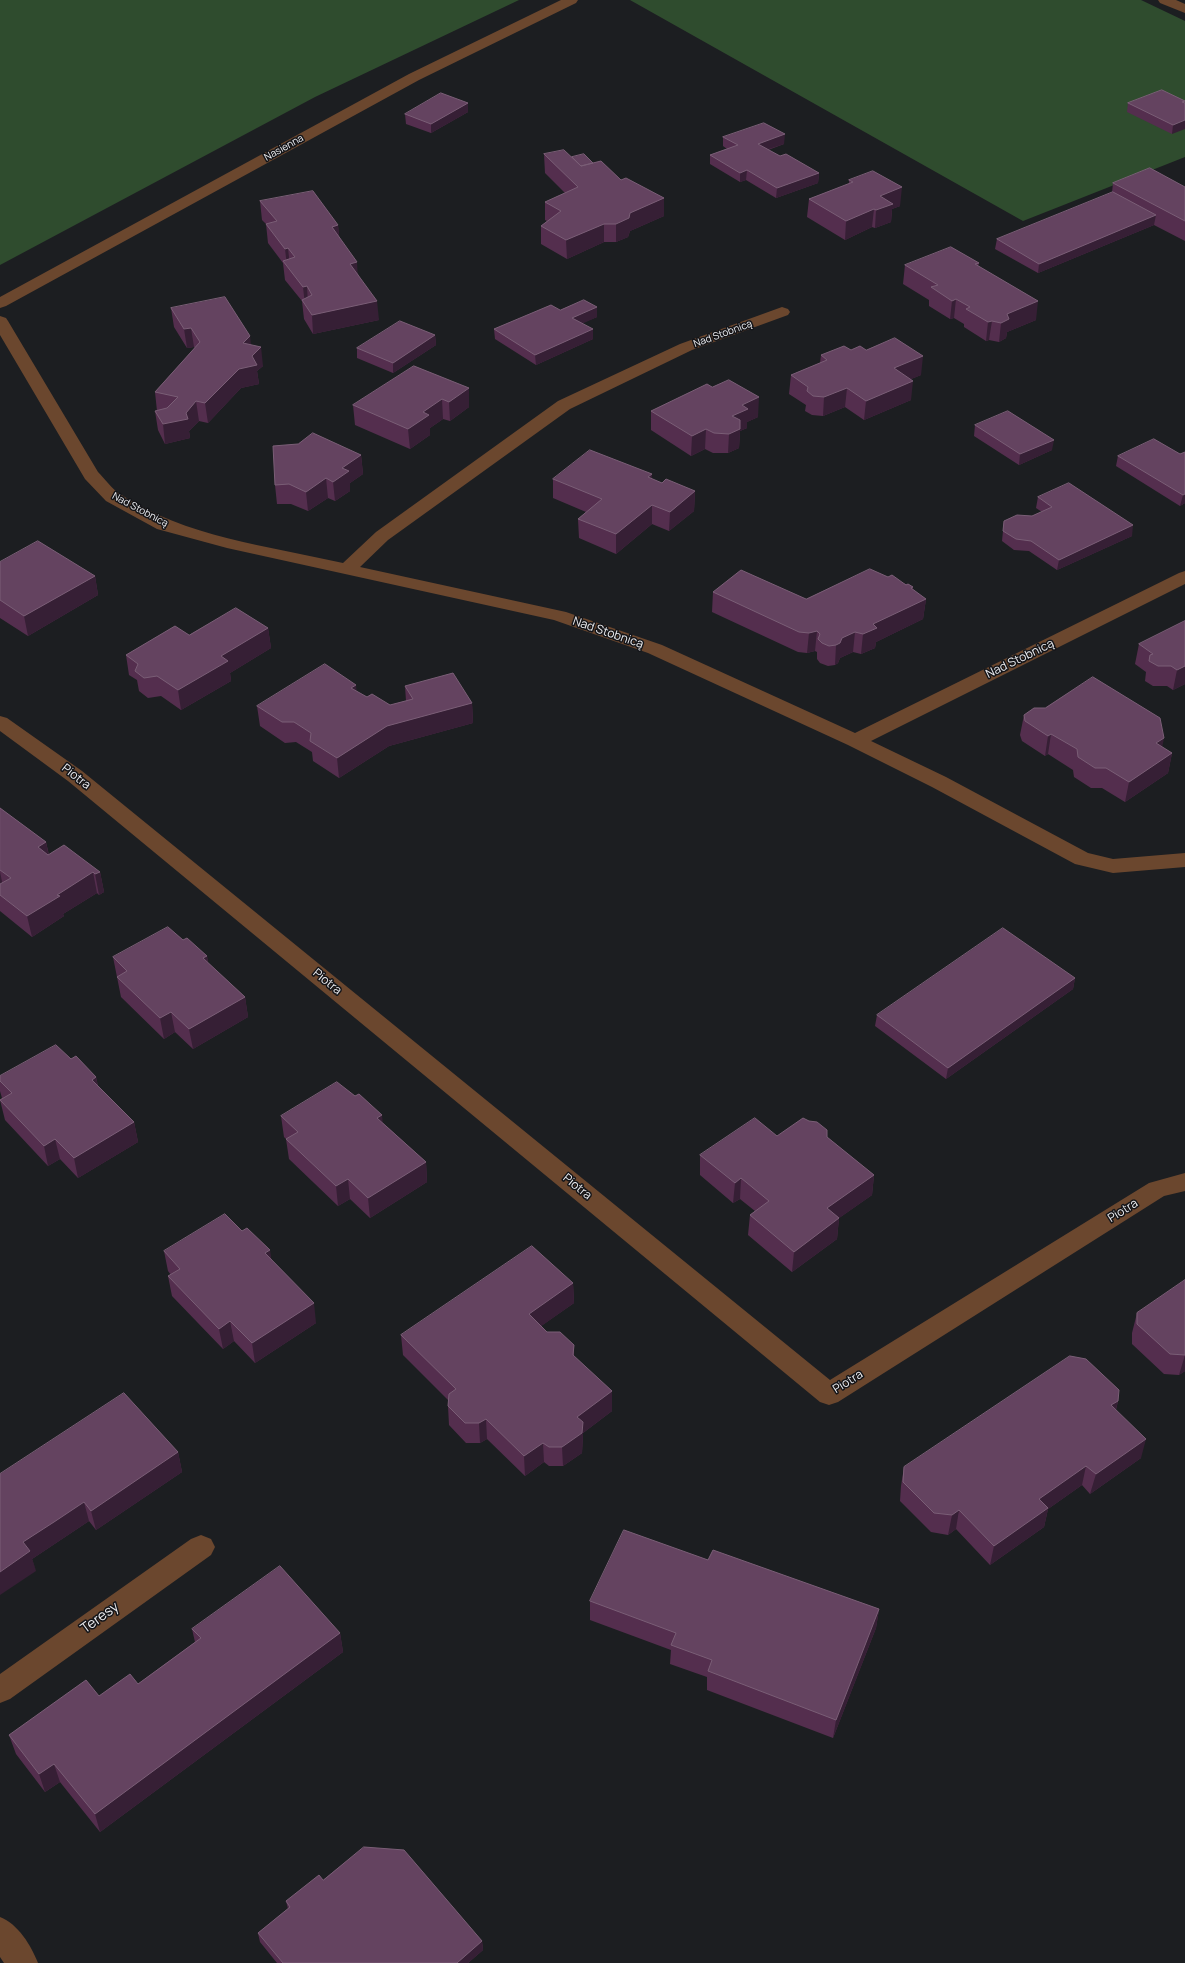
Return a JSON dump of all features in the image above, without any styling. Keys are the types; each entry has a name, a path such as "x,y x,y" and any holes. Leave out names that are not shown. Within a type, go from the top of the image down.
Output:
{"street":[{"name":"Nasienna","path":"0,303 414,77 571,0"},
{"path":"1165,0 1185,9"},
{"name":"Nad Stobnicą","path":"347,569 382,536 564,405 686,347 782,312"},
{"name":"Nad Stobnicą","path":"0,321 91,475 112,497 163,524 227,543 559,616 654,649 855,741 939,782 1082,859 1113,866 1185,860"},
{"name":"Nad Stobnicą","path":"855,741 1185,577"},
{"name":"Piotra","path":"0,722 82,781 828,1394 1157,1190 1185,1182"},
{"name":"Teresy","path":"0,1690 201,1546"},
{"path":"0,1932 23,1963"}],"green space":[{"path":"0,0 519,0 315,97 0,265"},
{"path":"630,0 1141,0 1185,21 1185,157 1023,221"}],"building":[{"path":"1162,90 1185,101 1182,102 1185,103 1185,120 1173,125 1128,103"},
{"path":"441,93 468,103 431,124 405,114"},
{"path":"764,123 785,134 758,144 780,156 786,154 819,173 777,188 747,170 740,173 710,155 738,145 723,137"},
{"path":"564,150 581,166 601,161 621,180 626,178 664,198 630,213 629,218 616,224 604,224 566,240 541,226 561,211 545,202 578,187 544,154"},
{"path":"584,154 593,163 581,166 572,157"},
{"path":"1150,168 1185,187 1185,221 1113,183"},
{"path":"873,171 902,187 880,196 893,204 876,210 874,209 846,221 809,199 853,182 849,180"},
{"path":"313,191 338,225 332,227 357,262 350,264 377,301 312,315 302,300 312,295 307,286 303,287 283,261 295,257 288,248 285,249 266,224 277,221 260,201"},
{"path":"1113,192 1156,215 1039,264 997,239"},
{"path":"951,247 979,263 975,264 1038,301 1007,314 1009,319 1001,323 992,321 988,322 966,309 970,307 956,299 952,301 931,287 938,285 905,265"},
{"path":"225,297 250,336 243,343 261,347 252,356 257,365 239,369 205,403 196,401 186,413 188,419 163,424 155,411 167,408 178,397 155,392 200,342 191,328 184,329 171,308"},
{"path":"584,300 597,307 572,318 593,329 535,355 494,329 551,305 560,310"},
{"path":"400,321 435,335 393,363 357,348"},
{"path":"895,338 923,356 894,368 913,381 866,401 847,388 824,397 813,396 807,391 808,387 791,375 827,360 821,355 844,346 851,350 860,346 866,350"},
{"path":"414,366 469,388 449,402 442,399 423,412 429,415 408,429 353,405"},
{"path":"729,380 759,397 742,405 748,409 732,416 740,420 740,429 729,434 714,433 706,429 692,436 651,411 707,384 712,387"},
{"path":"1008,411 1054,440 1020,454 975,425"},
{"path":"313,433 361,455 342,468 349,471 333,482 326,478 306,492 289,484 275,485 273,446 298,444"},
{"path":"1154,439 1180,454 1185,452 1185,494 1183,495 1118,456"},
{"path":"590,450 652,474 648,477 662,483 666,479 695,491 670,512 652,505 616,534 578,519 602,499 553,479"},
{"path":"1069,483 1133,525 1059,560 1031,541 1016,539 1003,531 1004,521 1017,515 1032,516 1052,507 1038,497"},
{"path":"38,541 95,576 24,616 0,600 0,562"},
{"path":"870,569 888,577 892,575 906,585 908,584 913,587 911,588 926,599 873,624 877,628 863,634 855,632 842,638 840,643 836,645 829,646 822,643 818,639 820,634 817,631 809,633 799,632 713,592 741,570 806,599"},
{"path":"236,608 268,628 221,656 228,661 178,690 157,676 144,678 135,671 138,664 126,655 175,626 189,635"},
{"path":"1185,621 1185,666 1177,670 1171,666 1158,666 1149,661 1150,655 1153,654 1139,644"},
{"path":"325,664 356,685 351,688 367,697 372,694 390,705 413,699 405,686 453,673 472,703 387,726 337,758 310,741 311,733 294,722 282,722 257,706"},
{"path":"1093,677 1160,718 1164,738 1156,743 1172,753 1129,782 1106,768 1095,768 1078,757 1077,749 1051,734 1048,736 1025,721 1024,715 1034,708 1045,708"},
{"path":"0,808 46,842 38,847 48,855 64,845 100,872 95,874 93,872 57,895 60,896 27,916 0,895 0,884 11,878 0,870"},
{"path":"168,927 183,940 187,938 207,956 203,958 245,997 189,1029 171,1012 160,1018 117,977 127,971 113,957"},
{"path":"1003,928 1075,978 948,1068 877,1015"},
{"path":"56,1045 71,1059 76,1056 96,1077 92,1080 134,1122 74,1158 55,1139 44,1146 0,1100 12,1093 0,1081 0,1076"},
{"path":"337,1082 355,1096 359,1094 382,1115 377,1118 426,1162 368,1198 348,1179 336,1186 286,1139 298,1132 281,1116"},
{"path":"755,1118 777,1136 803,1118 809,1121 817,1122 827,1130 827,1137 874,1175 827,1208 839,1218 794,1252 750,1215 769,1201 741,1178 735,1183 700,1155"},
{"path":"225,1214 242,1231 247,1228 270,1250 265,1253 314,1303 252,1343 230,1321 219,1329 168,1276 180,1269 164,1251"},
{"path":"532,1246 573,1283 529,1314 547,1332 560,1332 574,1345 573,1355 612,1391 577,1417 583,1422 582,1433 562,1447 549,1447 543,1443 524,1456 486,1419 479,1423 465,1423 448,1406 449,1394 456,1389 401,1335"},
{"path":"1185,1280 1185,1355 1170,1354 1137,1324 1137,1313"},
{"path":"1070,1356 1086,1359 1119,1390 1118,1401 1111,1405 1146,1439 1096,1474 1086,1466 1039,1499 1048,1508 994,1546 959,1510 952,1515 934,1513 903,1482 904,1467"},
{"path":"124,1393 178,1452 91,1511 84,1502 23,1542 30,1551 0,1572 0,1474"},
{"path":"624,1530 708,1560 713,1550 879,1609 836,1720 708,1671 712,1660 671,1645 676,1633 590,1601"},
{"path":"280,1566 340,1633 95,1814 54,1764 39,1774 9,1735 86,1680 99,1696 130,1674 138,1684 201,1638 192,1629"},
{"path":"364,1847 404,1850 482,1941 457,1963 283,1963 258,1933 290,1907 286,1901 319,1875 323,1880"}]}
